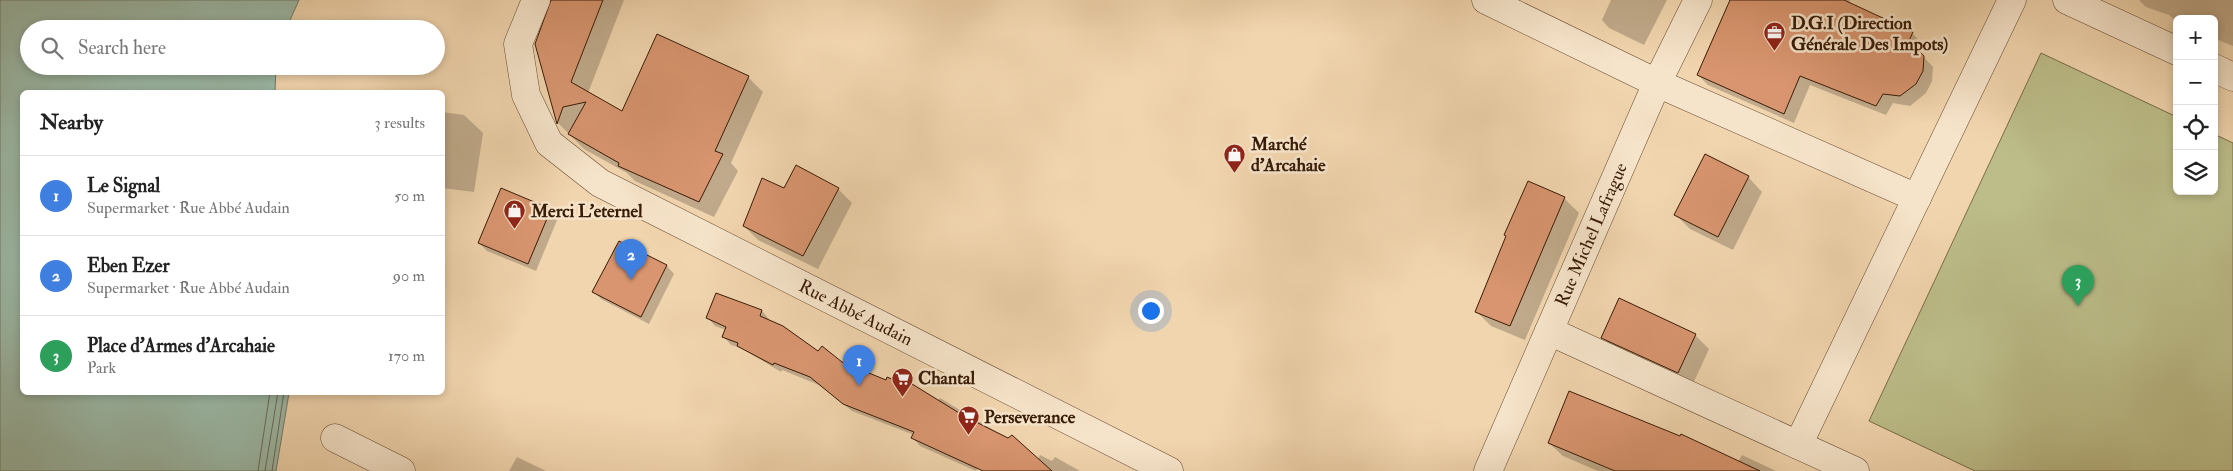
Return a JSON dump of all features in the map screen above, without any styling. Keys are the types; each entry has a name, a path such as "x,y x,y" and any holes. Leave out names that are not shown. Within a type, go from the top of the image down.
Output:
{"street":[{"name":"Rue Abbé Audain","path":"536,0 518,44 526,96 549,143 600,183 1169,471"},
{"path":"1486,0 1657,83 1917,198"},
{"name":"Rue Michel Lafrague","path":"1488,471 1657,83 1698,0"},
{"path":"1798,445 2012,0"},
{"path":"2067,0 2173,49"},
{"path":"2218,70 2233,77"},
{"path":"1549,331 1855,471"},
{"path":"335,438 401,471"}],"green space":[{"path":"2041,53 2173,115 2173,195 2218,195 2218,136 2233,143 2233,471 1975,471 1869,421"}],"water":[{"path":"0,0 299,0 290,20 20,20 20,75 276,75 275,90 20,90 20,395 289,395 276,471 0,471"}],"building":[{"path":"551,0 603,0 571,82 622,111 657,34 749,76 715,151 723,154 699,202 618,166 619,163 568,134 586,102 563,107 557,124 535,44"},
{"path":"1730,0 1844,0 1913,32 1909,41 1924,56 1923,71 1916,84 1900,96 1883,94 1876,106 1800,76 1784,114 1697,75"},
{"path":"1705,154 1749,176 1718,237 1674,215"},
{"path":"796,165 839,188 803,256 743,226 762,178 784,188"},
{"path":"1528,181 1565,197 1510,326 1475,312 1506,236 1504,235"},
{"path":"501,188 551,209 528,264 478,243"},
{"path":"619,241 667,265 641,317 592,292"},
{"path":"716,293 762,310 760,316 783,326 818,351 822,346 842,362 886,380 887,377 902,383 904,379 964,416 1008,438 1012,435 1052,471 983,471 911,438 914,432 843,404 810,377 774,363 773,365 737,346 738,343 722,337 726,327 706,318"},
{"path":"1619,298 1696,334 1678,373 1601,338"},
{"path":"1569,391 1680,436 1681,434 1760,471 1615,471 1548,443"}],"place":[{"name":"D.G.I (Direction Générale Des Impots)","path":"1775,52"},
{"name":"Marché d'Arcahaie","path":"1235,173"},
{"name":"Merci L'eternel","path":"515,230"},
{"name":"Eben Ezer","path":"631,280"},
{"name":"Place d'Armes d'Arcahaie","path":"2078,306"},
{"name":"Le Signal","path":"859,386"},
{"name":"Chantal","path":"902,397"},
{"name":"Perseverance","path":"968,436"}]}
